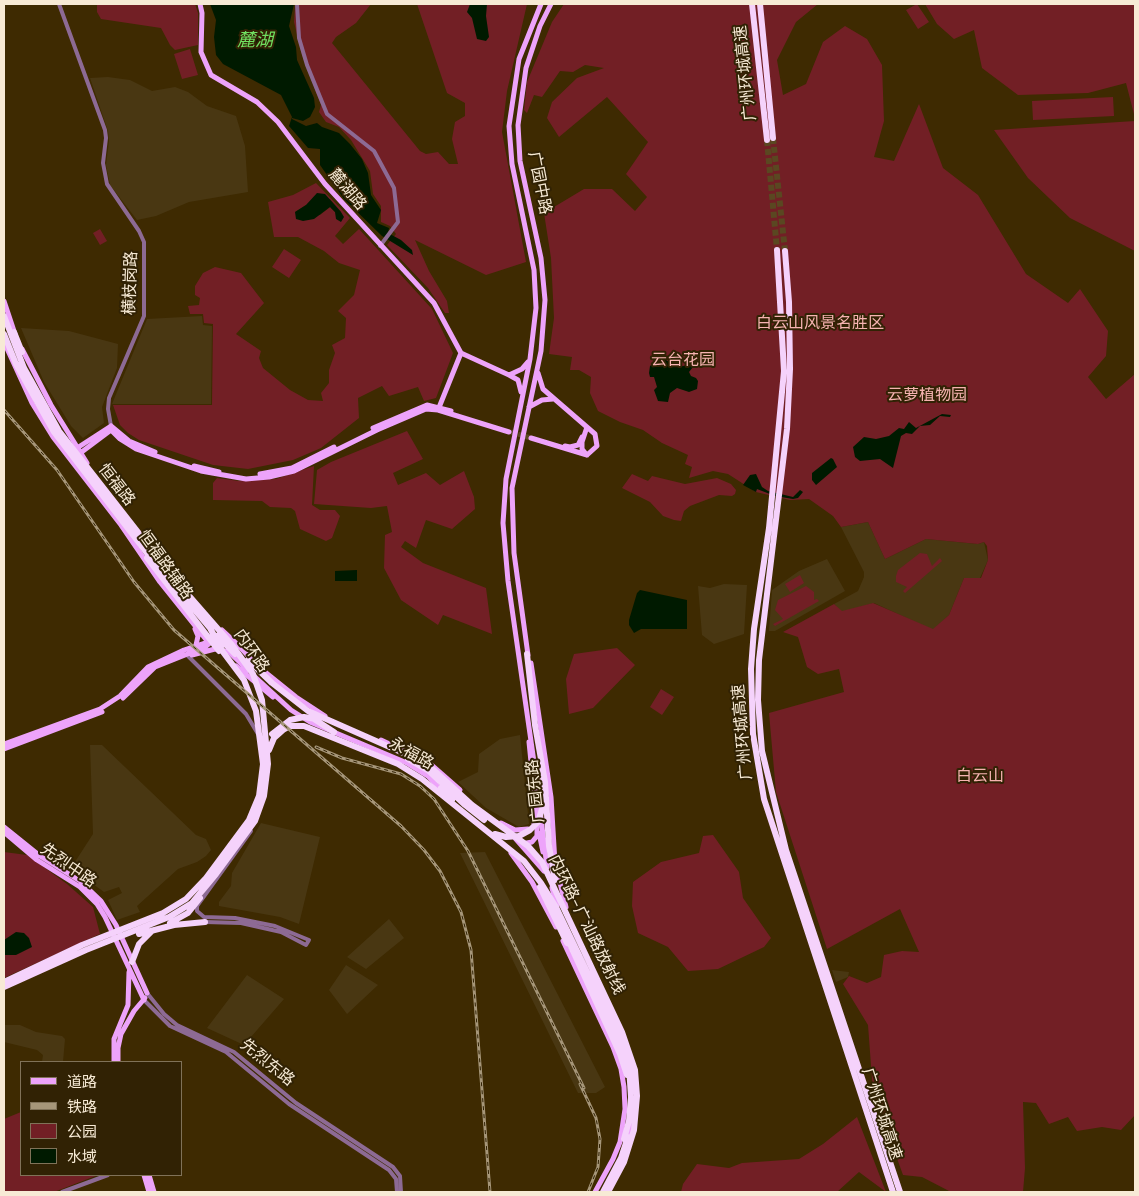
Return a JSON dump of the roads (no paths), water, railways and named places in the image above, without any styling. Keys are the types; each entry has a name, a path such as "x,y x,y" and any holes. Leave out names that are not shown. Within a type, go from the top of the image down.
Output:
{"highway":[{"name":"广州环城高速","path":"752,4 770,139 760,4"},
{"name":"广州环城高速","path":"815,947 770,792 762,751 759,721 759,660 762,626 787,429 790,340 781,251 784,371 780,419 754,629 751,669 753,734 764,799 893,1183 893,1192"},
{"name":"内环路","path":"4,317 19,358 50,417 77,455 211,624 223,652 244,680 256,711 262,758 262,779 254,809 242,832 202,883 177,906 82,945 4,982"},
{"path":"14,332 28,366 59,423 136,530"},
{"name":"内环路","path":"4,333 22,376 58,438 146,552 246,663 258,684 263,706 268,764 264,796 255,821 216,874 187,906 149,926 4,987"},
{"path":"140,547 171,592 244,680"},
{"path":"211,624 234,653 276,691 334,732"},
{"name":"内环路-广汕路放射线","path":"211,624 295,703 321,718 426,763 472,805 524,842 542,862 618,1024 635,1070 637,1096 634,1130 624,1162 606,1192"},
{"path":"493,834 506,837 520,836 530,830 540,818 543,799 532,725 527,654"},
{"path":"262,779 268,743 274,732 286,721 308,717 377,745 423,767 482,819 520,844"},
{"name":"内环路-广汕路放射线","path":"268,764 270,746 280,732 295,725 309,727 406,768 493,834 524,861 549,894 622,1044 629,1066 631,1088 630,1121 615,1163 597,1192"},
{"path":"532,725 545,782 550,856 559,899 571,932 624,1049 632,1082 633,1105 628,1136 621,1158 606,1192"},
{"path":"441,788 468,814 518,855 535,877 577,964"},
{"path":"546,862 555,908 577,964"},
{"path":"130,964 137,948 151,931 190,911 216,874"},
{"path":"74,956 166,926 205,922"},
{"name":"内环路-广汕路放射线","path":"577,964 625,1068 629,1099 624,1140"},
{"name":"广州环城高速","path":"893,1183 900,1192"}],"main road":[{"name":"麓湖路","path":"200,4 202,13 201,52 211,75 257,102 270,114 324,183 434,303 461,353"},
{"name":"广园中路","path":"530,359 536,318 535,280 512,164 509,126 519,59 541,4"},
{"name":"广园中路","path":"537,372 545,317 543,272 520,161 518,125 526,68 540,26 551,4"},
{"name":"恒福路辅路","path":"4,301 14,332 75,449 75,457 152,572 194,625 212,640 215,649 265,692 279,700"},
{"path":"4,317 18,356 38,396 75,449 111,428"},
{"path":"6,326 14,332"},
{"name":"恒福路","path":"4,333 14,358 38,405 161,575 212,640 229,652"},
{"name":"恒福路辅路","path":"4,342 36,409 211,624"},
{"path":"438,408 461,353 509,374 518,380 522,397"},
{"path":"509,374 522,369 530,359"},
{"name":"广园东路","path":"530,359 506,479 503,523 509,590 532,725 544,818 546,862 562,917 609,1019 614,1034 613,1047"},
{"path":"537,372 543,389 554,399 587,427 595,434 598,440 595,450 587,454 531,437 570,447 578,445 587,427"},
{"name":"广园东路","path":"537,372 514,470 512,503 515,560 527,654 534,678 545,755 551,802 555,863 564,900 579,940 631,1058 637,1096 627,1153 606,1192"},
{"path":"529,407 542,400 554,399"},
{"path":"111,428 129,441 160,454 212,471 244,476 292,468 423,406 438,408 509,430"},
{"path":"75,457 111,428"},
{"path":"582,437 582,449 587,454"},
{"path":"140,547 152,572"},
{"path":"211,624 212,640"},
{"path":"211,624 240,646"},
{"path":"194,625 201,648"},
{"path":"4,744 100,710 120,696 148,667 201,648 212,640 240,646"},
{"name":"永福路","path":"240,646 258,666 310,707 330,719 428,762 479,808 506,826"},
{"path":"201,648 229,652"},
{"name":"永福路","path":"229,652 279,700 310,722 422,771 441,788 457,810 511,853 532,882 550,914"},
{"path":"4,749 99,714 119,701 151,670 186,653"},
{"path":"532,725 529,756 542,851 546,852 544,818 545,755"},
{"path":"544,818 551,802"},
{"path":"506,826 515,830 526,830 535,822 536,812"},
{"path":"506,826 538,864 564,900"},
{"name":"先烈中路","path":"4,827 85,888"},
{"name":"先烈中路","path":"4,832 37,860 85,888"},
{"path":"520,844 532,842 539,833"},
{"name":"先烈东路","path":"85,888 104,905 130,964 139,992 144,1000"},
{"name":"广园东路","path":"550,914 565,945 577,964 613,1047 621,1069 624,1086 623,1123 615,1154 597,1192"},
{"path":"565,945 576,947 579,940"},
{"path":"577,964 579,956 588,958"},
{"path":"114,1061 114,1039 126,1015 130,964"},
{"name":"先烈东路","path":"130,964 147,993"},
{"path":"118,1061 121,1034 147,993 134,993 128,1000"},
{"path":"609,1019 622,1040 630,1065 633,1124 623,1123"},
{"path":"144,1176 149,1192"},
{"path":"149,1176 154,1192"}],"street":[{"name":"横枝岗路","path":"59,4 100,115 106,138 103,163 107,184 140,230 144,248 144,316 109,398 108,409 111,428"},
{"path":"297,4 302,47 327,114 374,151 394,188 398,222 380,246"},
{"path":"186,653 246,714 264,744 269,767 268,786 257,821 197,906 200,915 235,918 268,924 309,940 306,945 281,932 259,926 241,923 205,922"},
{"name":"先烈东路","path":"147,993 164,1014 176,1025 228,1048 281,1091 393,1167 400,1176 399,1192"},
{"name":"先烈东路","path":"144,1000 170,1026 226,1052 277,1095 389,1170 396,1179 399,1192"},
{"path":"277,1095 281,1091"},
{"path":"62,1192 105,1176"}],"water":[{"name":"麓湖","path":"210,4 294,4 289,26 296,47 297,60 314,98 315,107 310,117 303,121 292,119 306,126 317,123 322,127 339,133 350,144 362,159 368,173 371,195 381,210 377,223 389,228 388,233 401,240 412,250 413,255 382,236 344,199 320,165 320,149 308,148 289,126 292,117 281,95 223,64 216,55 214,37 216,20"},
{"path":"470,4 487,4 486,16 489,37 486,41 477,39 472,18 467,12"},
{"path":"317,193 325,194 341,212 344,217 341,222 336,219 335,212 330,207 314,219 303,221 296,219 295,212 306,205"},
{"path":"658,359 664,359 679,367 691,364 693,367 689,372 698,381 697,389 689,392 677,388 670,393 668,402 658,401 654,390 657,387 654,377 650,377 649,373 650,366"},
{"path":"942,414 951,415 950,417 940,416 930,425 920,426 912,434 906,433 901,436 893,468 880,459 860,461 855,457 853,447 864,437 876,439 889,436 899,428 904,429 909,422 916,428"},
{"path":"831,458 837,467 816,485 812,480 812,473"},
{"path":"756,474 762,487 768,491 793,497 800,490 803,492 798,498 793,499 775,496 757,489 756,492 743,485 750,475"},
{"path":"357,570 357,581 335,581 335,571"},
{"path":"640,590 687,600 687,629 641,629 634,633 629,625 629,620 637,593"},
{"path":"16,932 24,933 29,938 32,947 16,955 4,955 4,940"}],"tunnel":[{"path":"773,138 785,251"},
{"path":"767,140 777,250"},
{"path":"511,432 531,438"}],"railway":[{"path":"4,410 57,470 134,582 174,630 401,826 424,850 440,871 461,912 471,950 490,1192"},
{"path":"316,747 342,758 401,774 420,786 434,799 468,851 584,1088"},
{"path":"580,1084 596,1118 600,1139 598,1167 588,1192"}],"park label":[{"name":"白云山风景名胜区","path":"820,324"},
{"name":"云台花园","path":"683,361"},
{"name":"云萝植物园","path":"927,396"},
{"name":"白云山","path":"980,777"}]}
